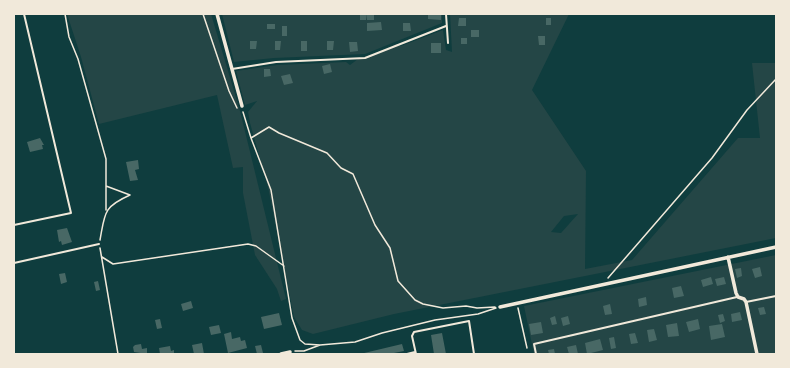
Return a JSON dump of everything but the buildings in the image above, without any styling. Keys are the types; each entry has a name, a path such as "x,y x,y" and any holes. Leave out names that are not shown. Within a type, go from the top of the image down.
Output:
{"street":[{"path":"217,14 242,106"},
{"path":"500,307 604,283 776,247"},
{"path":"728,257 738,297 744,299 746,302 757,354"},
{"path":"280,354 290,352"}],"lane":[{"path":"14,225 71,213 24,14"},
{"path":"446,14 448,42"},
{"path":"231,69 276,62 365,58 446,26"},
{"path":"14,262 99,244"},
{"path":"746,302 776,296"},
{"path":"536,354 534,344 738,297"},
{"path":"407,354 415,353 412,336 414,332 469,321 474,354"}],"path":[{"path":"65,14 69,37 78,59 106,159 106,210 99,244 118,354"},
{"path":"203,14 232,100 238,109 244,114"},
{"path":"604,283 712,158 747,110 776,79"},
{"path":"242,106 250,138 270,190 292,318 300,340 305,344 320,345 355,342 382,333 435,320 478,314 500,307"},
{"path":"250,138 269,127 279,133 328,153 341,168 353,174 375,224 390,248 398,280 415,300 423,304 443,308 466,306 477,308 500,307"},
{"path":"106,186 130,196 115,202 106,210"},
{"path":"102,257 113,264 248,244 256,246 284,266"},
{"path":"517,304 527,348"},
{"path":"290,352 304,351 320,345"}],"shaded area":[{"path":"67,14 211,14 240,111 286,299 281,301 277,289 255,255 243,193 243,167 233,168 217,95 99,124 81,57"},
{"path":"222,14 442,14 442,23 365,54 274,58 234,62"},
{"path":"450,14 569,14 532,90 586,171 585,269 632,260 738,138 760,138 752,63 776,63 776,238 394,314 313,334 302,330 294,317 268,187 250,123 248,112 257,101 245,105 236,71 277,65 346,62 350,65 358,59 383,52 396,44 401,46 443,30 446,50 452,52","holes":["578,214 561,233 551,232 564,216"]},
{"path":"776,255 776,354 534,354 524,306"}]}
